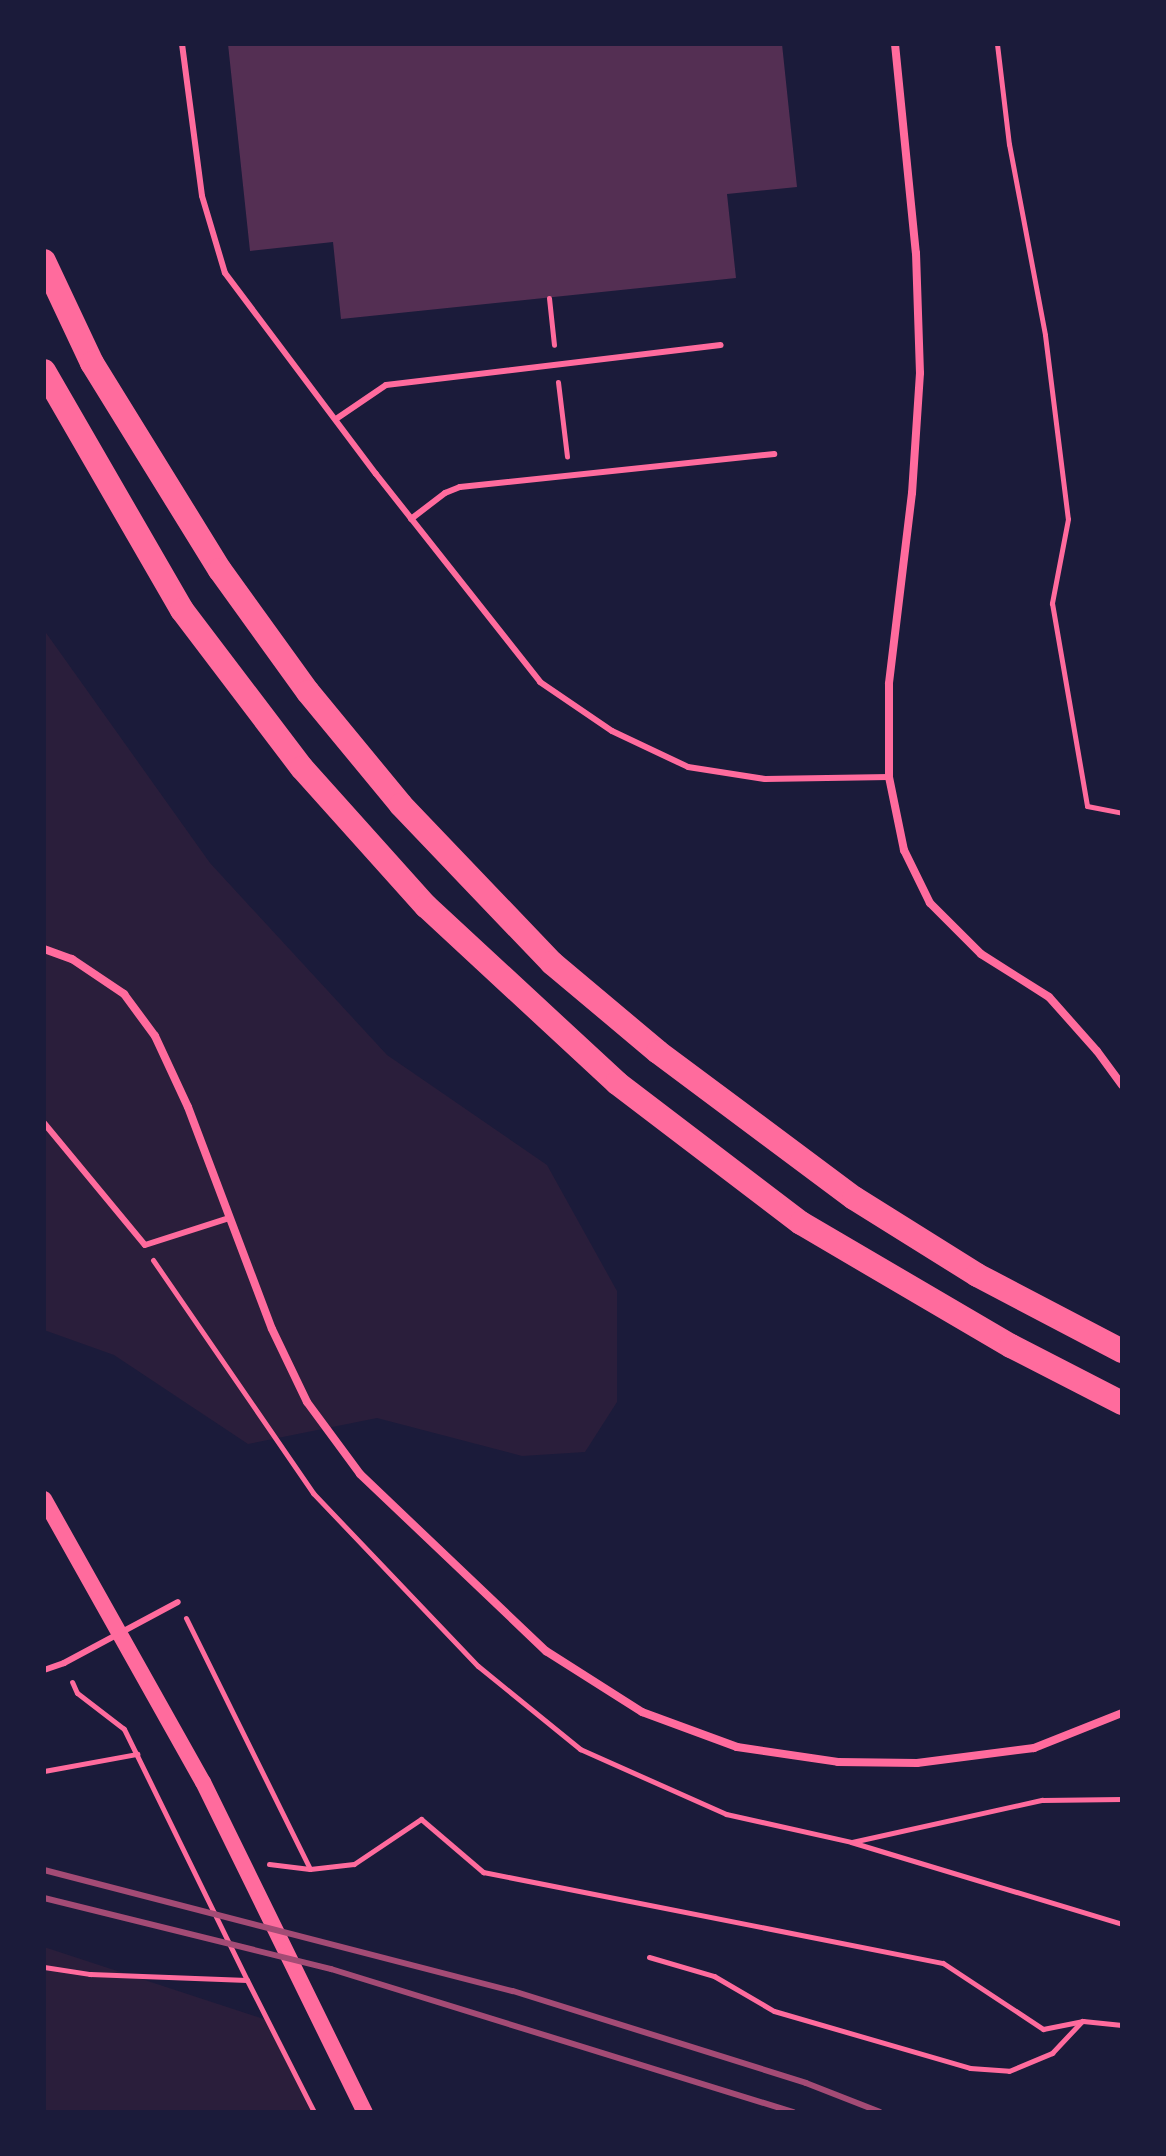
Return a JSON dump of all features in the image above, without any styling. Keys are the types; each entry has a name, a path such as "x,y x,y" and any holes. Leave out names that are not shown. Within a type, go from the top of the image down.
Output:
{"highway":[{"path":"44,261 92,363 220,570 308,692 401,805 552,963 658,1052 854,1198 977,1275 1122,1351"},
{"path":"44,371 182,610 302,768 426,906 617,1083 801,1223 1011,1346 1122,1403"}],"main road":[{"path":"44,1499 244,1862 365,2112"}],"street":[{"path":"895,44 916,253 920,373 912,493 889,684 889,777 904,850 930,903 981,954 1049,997 1097,1051 1122,1085"},
{"path":"44,949 72,959 124,994 155,1036 188,1107 272,1329 307,1402 360,1474 546,1651 642,1712 737,1747 838,1762 917,1763 1034,1748 1122,1713"}],"lane":[{"path":"182,44 202,196 225,273 411,519 540,682 612,731 688,767 765,779 889,777"},
{"path":"336,419 386,385 721,345"},
{"path":"411,519 445,493 460,487 774,454"},
{"path":"44,1123 76,1166 145,1245 229,1218"},
{"path":"44,1670 64,1663 178,1602"}],"path":[{"path":"997,44 1009,144 1045,335 1068,519 1052,603 1087,806 1122,813"},
{"path":"178,1602 310,1869"},
{"path":"64,1663 77,1693 124,1729 314,2112"},
{"path":"44,1771 137,1754"},
{"path":"851,1842 1042,1800 1122,1799"},
{"path":"244,1862 310,1869 354,1864 421,1819 483,1872 943,1963 1043,2029 1083,2021 1122,2025"},
{"path":"649,1957 714,1976 774,2011 970,2068 1009,2071 1052,2053 1083,2021"},
{"path":"44,1967 90,1974 247,1980"}],"shaded area":[{"path":"44,630 210,863 387,1055 547,1165 617,1291 617,1402 585,1452 522,1456 377,1418 248,1444 114,1355 44,1330"},
{"path":"44,1947 267,2020 311,2112 44,2112"}],"building":[{"path":"228,44 782,44 797,187 727,194 736,278 341,319 333,242 250,251"}],"railway":[{"path":"44,1870 513,1991 806,2083 880,2112"},
{"path":"44,1898 331,1969 793,2112"}]}
